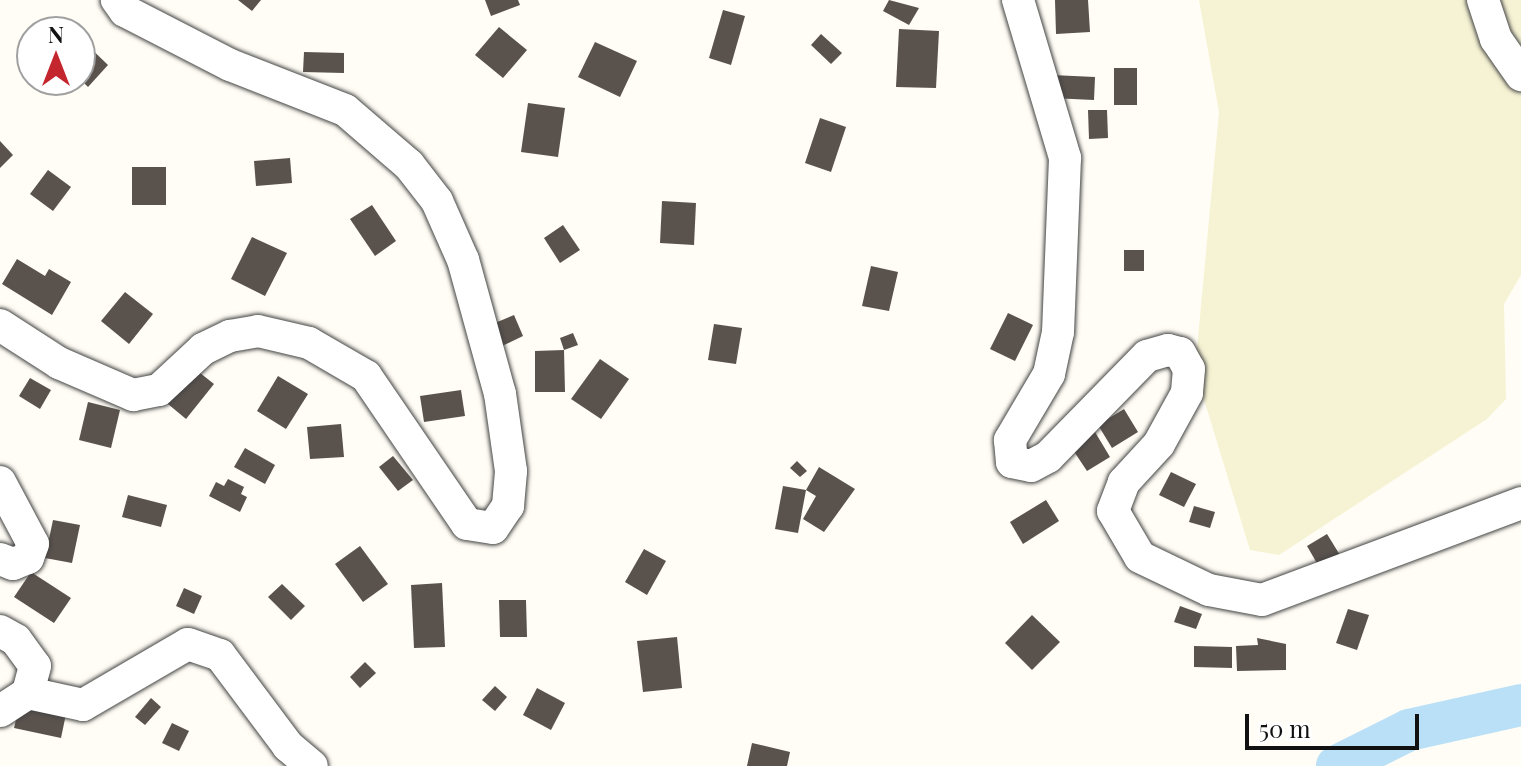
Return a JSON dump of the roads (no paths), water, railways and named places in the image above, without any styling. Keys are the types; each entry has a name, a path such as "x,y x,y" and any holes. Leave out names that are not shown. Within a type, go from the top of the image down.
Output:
{"street":[{"path":"0,325 59,363 133,395 159,390 203,349 230,336 258,331 309,343 366,376 467,524 493,528 508,506 511,471 500,394 463,260 437,201 409,165 345,110 230,65 125,11 117,0"},
{"path":"1018,0 1065,158 1058,332 1049,374 1010,440 1012,462 1031,466 1048,457 1147,356 1168,350 1180,353 1189,369 1187,393 1159,444 1124,482 1113,511 1140,557 1209,590 1262,600 1521,503"},
{"path":"1483,0 1496,39 1521,75"},
{"path":"0,482 33,544 28,558 13,564 0,559"},
{"path":"0,631 16,640 35,666 28,693 0,711"},
{"path":"28,693 83,705 188,644 220,655 288,746 312,766"}],"waterway":[{"path":"1337,766 1409,730 1521,705"}]}
